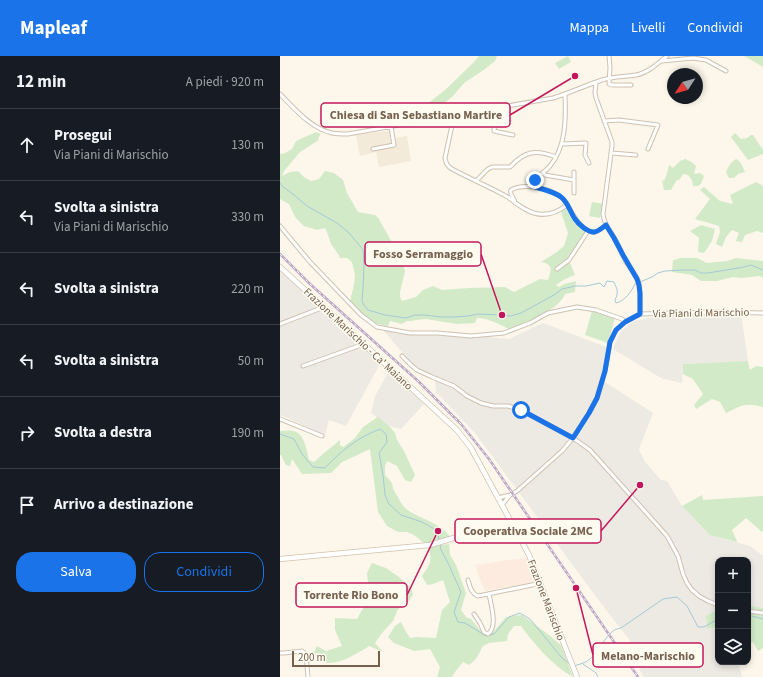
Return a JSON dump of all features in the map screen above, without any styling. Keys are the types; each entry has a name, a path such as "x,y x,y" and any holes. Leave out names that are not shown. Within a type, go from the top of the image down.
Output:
{"main road":[{"name":"Frazione Marischio - Ca' Maiano","path":"280,267 436,411"},
{"name":"Frazione Marischio","path":"436,411 457,430 471,448 516,529 540,582 576,677"},
{"path":"280,559 434,544 457,537 486,536 516,529"}],"street":[{"path":"608,56 610,67 609,84 631,85"},
{"path":"280,94 308,122 318,129 334,134 348,134 541,101 565,95 609,78 638,75 651,69 667,56"},
{"path":"662,60 693,58 706,60 726,70"},
{"path":"596,83 596,98 612,142 612,154 604,220 637,279 639,285 640,314"},
{"path":"532,186 535,180 550,166 562,144 565,95"},
{"path":"494,109 494,131 513,135"},
{"path":"454,116 446,153 446,162 448,166 506,196 526,210 539,214 553,213 567,205"},
{"path":"604,121 619,120 658,125 648,149"},
{"path":"373,149 394,145 391,127"},
{"path":"562,144 586,143 585,156 588,163"},
{"path":"476,181 488,169 510,168 524,155 534,152 541,152 556,157"},
{"path":"612,154 636,155"},
{"path":"574,172 574,193"},
{"path":"543,173 545,175 574,180"},
{"path":"515,203 515,200 511,194 512,190 514,188 532,186 561,197 574,218 588,231 595,232 606,225"},
{"path":"280,226 310,262 361,315 377,327 410,333 437,333 471,336 504,333 530,323 548,313 577,307 596,310 622,319 625,322"},
{"path":"557,269 569,260 588,231"},
{"path":"280,324 324,307"},
{"name":"Via Piani di Marischio","path":"510,495 517,491 573,438 597,398 605,371 610,342 616,330 625,322 640,314 714,312 763,313"},
{"path":"303,366 364,344"},
{"path":"402,356 417,370 454,386 467,396 481,403 493,406 508,406 521,410 573,438 593,454 667,536 678,556 687,583 692,590 699,596 715,604"},
{"path":"280,419 322,436"},
{"path":"498,498 510,495"},
{"path":"502,505 510,495"},
{"path":"468,580 472,593 478,596 540,582"},
{"path":"474,614 484,632 488,634 490,633 493,619 489,594"},
{"path":"751,611 763,613"},
{"path":"280,652 304,652 306,654 308,677"}],"shaded area":[{"path":"393,130 395,138 407,136 411,161 379,167 376,152 360,156 356,135"},
{"path":"280,271 381,362 346,426 329,420 325,435 280,415"},
{"path":"741,314 748,361 683,364 682,383 661,378 613,349 621,331 634,321 659,316"},
{"path":"543,323 606,347 605,382 653,413 639,449 645,462 661,480 667,481 682,506 710,535 750,546 763,556 763,608 751,606 751,557 715,557 715,611 706,616 707,629 715,628 715,665 738,665 743,677 644,677 629,639 475,433 436,392 435,377 412,364 383,330 402,334 464,335 509,339"},
{"path":"389,371 424,404 401,429 389,426 371,413 375,396"},
{"path":"528,558 535,582 485,591 478,575 476,565"}],"green space":[{"path":"479,56 497,56 495,61 464,83 453,96 438,108 410,118 401,114 394,108 402,106 411,110 426,105 445,90"},
{"path":"568,56 571,62 559,69 555,63"},
{"path":"744,56 763,56 763,67 746,57"},
{"path":"316,132 321,134 318,138 319,140 300,152 284,171 282,176 290,172 298,171 311,181 319,179 325,171 334,173 343,180 347,193 358,212 375,215 379,219 401,259 405,271 400,292 402,301 416,297 423,290 433,286 442,290 505,287 514,292 540,279 548,280 551,271 550,266 541,262 564,246 568,233 561,212 566,208 574,223 586,232 569,260 575,275 556,285 559,287 576,281 575,292 565,294 556,306 541,316 509,329 481,318 477,318 475,323 457,324 426,319 407,321 402,324 390,321 388,326 374,323 365,318 350,301 355,275 352,262 347,258 340,258 331,244 325,228 317,230 304,226 295,217 289,204 280,199 280,154 292,149 296,141"},
{"path":"735,133 741,139 753,135 763,149 763,154 748,160 731,137"},
{"path":"685,159 692,162 696,166 694,174 700,173 704,176 701,184 698,186 693,186 692,180 688,175 683,174 680,179 676,181 671,190 664,190 662,180 665,180 669,165 673,168 680,161"},
{"path":"736,159 741,163 745,172 738,174 734,178 729,178 726,172"},
{"path":"756,182 763,186 763,233 757,231 745,235 742,242 736,241 739,233 732,230 726,237 722,247 716,244 720,232 719,226 695,219 710,199 700,190 704,187 720,201 733,204 730,195"},
{"path":"592,202 603,204 600,218 589,216"},
{"path":"701,225 715,229 712,241 704,253 698,252 699,238 690,231"},
{"path":"681,258 697,258 707,263 727,261 736,258 763,261 763,278 760,276 741,278 733,277 717,281 701,281 692,275 672,272 673,260"},
{"path":"592,311 615,318 608,343 585,335"},
{"path":"748,361 750,370 756,366 763,367 763,407 747,405 726,413 720,402 712,399 696,409 694,405 703,394 693,379 683,374 683,364"},
{"path":"378,417 395,433 397,440 415,475 411,482 405,480 397,466 387,461 385,466 385,475 392,483 401,503 410,512 441,528 450,537 424,543 414,535 407,532 398,532 387,526 378,512 370,449 342,462 331,473 302,474 292,459 290,466 286,465 280,455 280,431 297,432 304,442 309,460 314,462 340,440 340,445 343,447 355,438 363,427"},
{"path":"702,495 703,500 763,496 763,531 762,532 746,518 732,530 737,542 710,535 682,506"},
{"path":"449,544 450,555 456,565 466,593 461,610 466,617 471,619 480,630 487,635 494,631 506,617 522,615 561,645 573,677 558,667 544,654 521,626 514,626 508,634 507,641 489,643 483,646 476,659 469,665 463,662 452,677 437,677 440,667 430,649 414,651 394,643 388,637 395,626 401,622 410,638 436,638 442,610 450,602 443,580 427,585 422,576 430,562 428,547"},
{"path":"372,563 386,568 399,577 411,588 413,595 406,605 398,609 393,621 375,643 383,652 369,646 344,660 327,663 313,654 317,646 326,651 342,646 335,630 335,618 357,619 371,594 367,573"},
{"path":"751,606 763,608 763,648 758,651 753,642 751,642"},
{"path":"715,611 715,628 707,629 706,616"}],"waterway":[{"path":"280,183 307,206 337,223 348,232 361,247 363,250 364,264 363,304 368,310 385,315 406,318 415,315 441,317 478,314 511,316 521,313 562,289 575,286 586,286 600,283 604,287 607,281 614,282 617,291 615,300 616,303 625,298 635,284 665,271 695,270 701,273 708,273 751,265 763,270"},
{"path":"280,434 294,439 302,454 313,467 325,468 350,445 364,436 380,429 386,434 387,442 379,453 385,495 389,504 401,515 422,522 438,531 439,540"},
{"path":"440,544 441,550 461,592 454,612 458,622 465,623 486,636 494,634 509,617 520,613 530,619 562,658 570,664"},
{"path":"574,666 591,658 614,630 621,628 663,599 677,597 687,606 698,627 704,627 715,621"},
{"path":"751,616 763,619"},
{"path":"583,664 596,673 598,677"}],"railway":[{"path":"280,254 310,284 418,381 461,424 489,459 638,677"}],"place":[{"name":"Chiesa di San Sebastiano Martire","path":"575,76"},
{"name":"Fosso Serramaggio","path":"502,315"},
{"name":"Cooperativa Sociale 2MC","path":"640,485"},
{"name":"Torrente Rio Bono","path":"438,531"},
{"name":"Melano-Marischio","path":"576,588"}],"route":[{"path":"521,410 573,438 597,398 605,371 610,342 616,330 625,322 640,314 640,293 637,279 606,225 598,231 588,231 574,218 561,197 552,192 532,186 535,180"}]}
